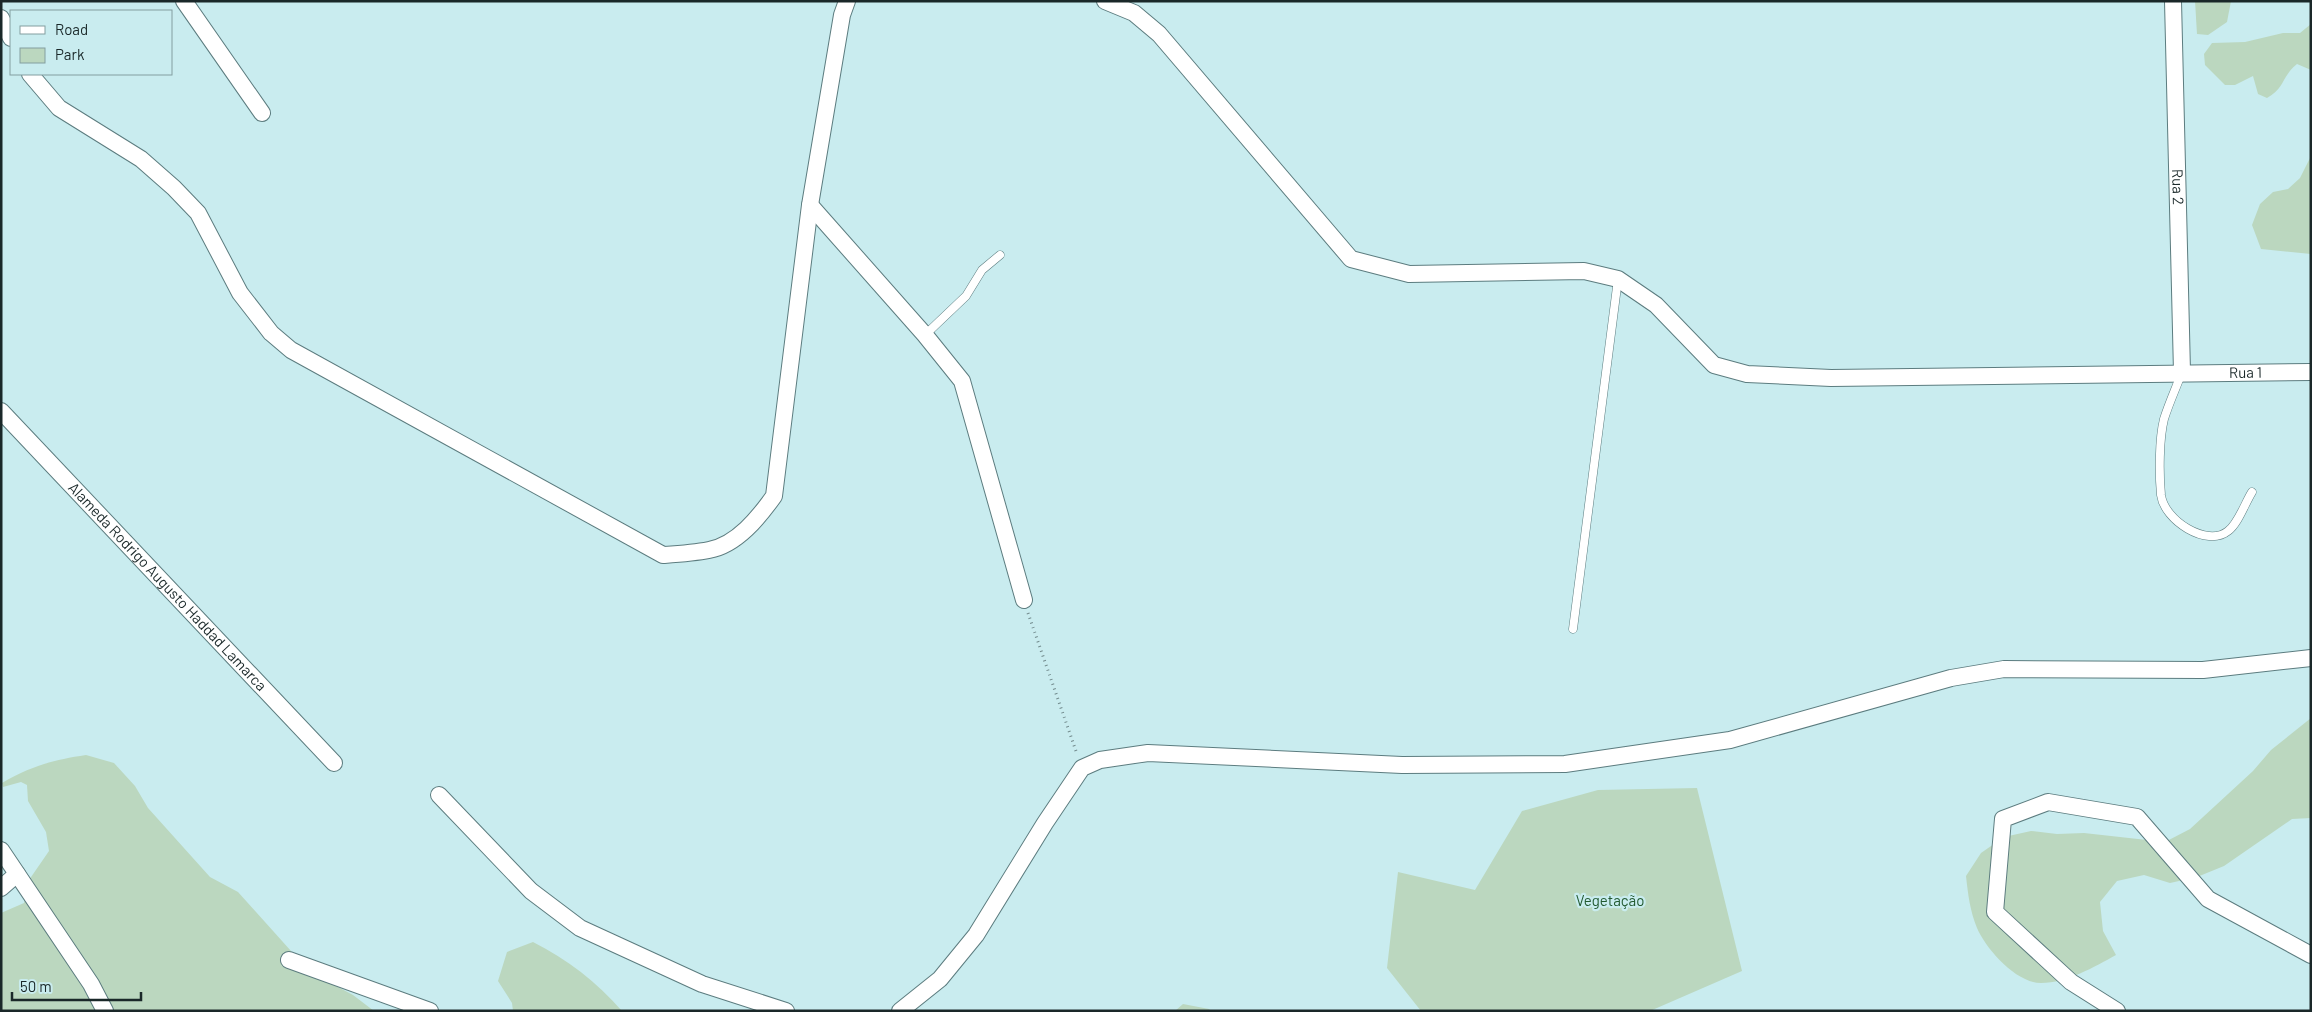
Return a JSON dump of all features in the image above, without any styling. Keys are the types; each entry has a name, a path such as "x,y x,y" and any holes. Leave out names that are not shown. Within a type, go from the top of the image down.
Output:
{"street":[{"path":"184,1 262,114"},
{"path":"31,75 59,108 141,159 174,188 198,213 240,293 271,333 290,350 663,555 711,550 733,540 760,517 774,496 810,205 842,15 847,1"},
{"path":"1105,1 1134,13 1159,34 1351,259 1408,274 1584,271 1618,279"},
{"name":"Rua 2","path":"2173,1 2182,372"},
{"path":"1,18 10,36"},
{"path":"810,205 925,335 962,381 1024,600"},
{"name":"Rua 1","path":"1618,279 1656,306 1714,364 1747,374 1831,378 2182,372 2311,372"},
{"name":"Alameda Rodrigo Augusto Haddad Lamarca","path":"1,411 334,763"},
{"path":"900,1011 940,979 976,935 1045,823 1082,768 1100,760 1148,753 1402,765 1565,764 1730,740 1951,678 2004,669 2203,670 2311,658"},
{"path":"439,795 531,891 580,928 702,984 786,1011"},
{"path":"2117,1011 2071,982 1995,912 2003,819 2048,802 2137,817 2208,899 2311,955"},
{"path":"1,850 91,984 106,1011"},
{"path":"1,888 18,874"},
{"path":"289,960 430,1011"}],"lane":[{"path":"925,335 966,296 982,270 1000,255"},
{"path":"1574,629 1618,279"},
{"path":"2182,372 2164,419 2162,435 2161,497 2167,513 2178,524 2208,536 2218,537 2230,530 2252,492"}],"path":[{"path":"1024,600 1082,768"}],"green space":[{"path":"2195,1 2231,1 2227,22 2208,35 2197,34"},
{"path":"2311,24 2311,70 2297,64 2288,73 2281,86 2267,98 2258,94 2253,76 2235,85 2225,85 2205,65 2204,54 2212,43 2245,42 2283,33 2300,33"},
{"path":"2311,156 2311,254 2261,249 2252,225 2260,204 2273,192 2288,189 2300,178"},
{"path":"2311,718 2311,818 2292,819 2224,866 2197,877 2170,883 2144,875 2117,881 2100,902 2103,931 2116,955 2070,977 2041,983 2031,981 2012,971 1987,945 1977,928 1973,915 1966,876 1981,853 2004,837 2031,831 2057,834 2084,833 2165,842 2190,829 2253,771 2271,750"},
{"path":"86,755 114,763 135,786 148,808 210,877 238,892 300,961 325,980 353,995 374,1011 1,1011 1,913 24,903 29,880 49,851 46,832 28,801 27,785 21,782 3,787 2,783 42,764"},
{"name":"Vegetação","path":"1697,788 1742,971 1650,1011 1421,1011 1387,968 1398,872 1475,890 1522,811 1598,790"},
{"path":"533,942 581,972 622,1011 513,1011 512,1003 498,981 507,952"},
{"path":"1183,1004 1209,1009 1211,1011 1175,1011"}]}
